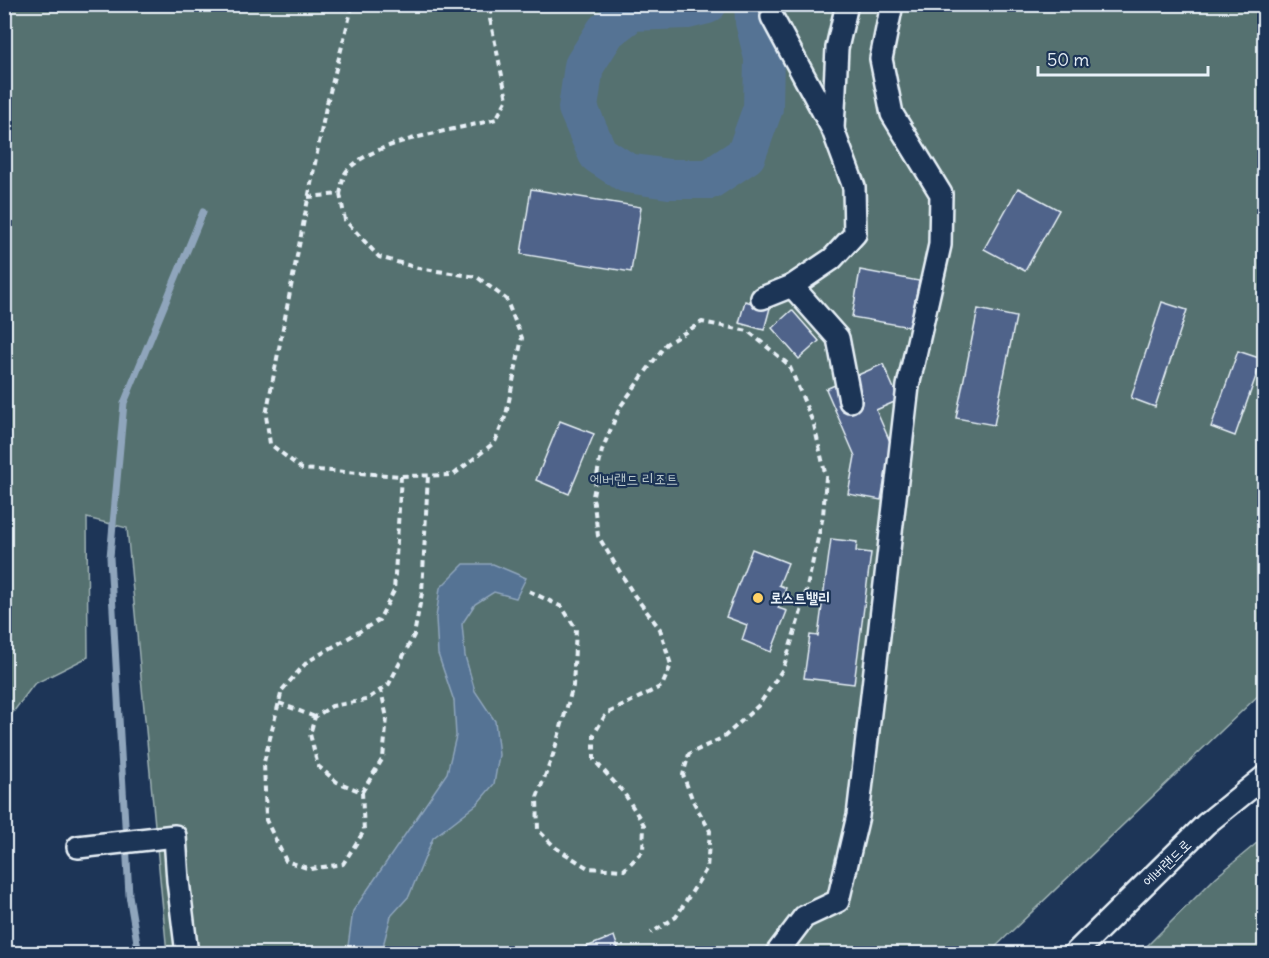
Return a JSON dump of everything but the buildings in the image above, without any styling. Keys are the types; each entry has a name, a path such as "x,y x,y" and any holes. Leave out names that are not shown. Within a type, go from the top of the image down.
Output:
{"street":[{"path":"833,130 837,48 847,4"},
{"path":"776,954 804,917 838,901 858,816 909,386 940,245 941,194 892,114 881,59 892,4"},
{"path":"762,298 792,286 832,259 855,234 854,187 833,130 772,17"},
{"path":"792,286 838,338 850,401"},
{"name":"에버랜드로","path":"1074,954 1206,824 1264,777"},
{"path":"78,847 175,836 187,954"}],"path":[{"path":"353,4 326,107 266,415 270,444 302,469 401,476 453,475 495,442 506,416 522,338 506,299 477,277 418,268 379,257 345,220 340,194 345,173 367,155 422,135 496,119 507,99 490,19 492,4"},
{"path":"308,197 340,194"},
{"path":"529,591 562,607 576,629 573,686 553,754 537,797 538,830 556,848 588,868 624,870 643,851 644,825 624,793 594,760 594,734 606,714 662,686 671,666 660,629 634,595 598,536 593,496 602,450 620,407 666,344 702,322 748,332 789,365 814,425 826,477 822,516 803,605 783,669 759,705 724,737 689,754 683,775 693,801 711,831 707,868 676,916 651,933"},
{"path":"362,792 337,782 318,766 310,734 315,717 332,706 366,700 390,684 414,635 422,593 428,475"},
{"path":"381,690 387,718 382,758 362,792 364,831 343,864 310,869 286,861 266,820 264,762 282,690 307,662 379,620 394,591 401,476"},
{"path":"279,703 315,717"}],"green space":[{"name":"에버랜드 리조트","path":"4,5 1264,5 1264,529 1257,535 1264,546 1264,690 989,953 167,953 127,528 87,518 88,657 34,684 5,723"},
{"path":"1264,837 1264,953 1140,953 1216,877"}],"water":[{"path":"464,564 493,564 526,578 516,598 494,592 475,604 462,624 465,656 475,691 495,721 499,755 494,784 477,804 433,838 409,896 391,916 384,942 384,953 347,953 353,911 447,773 456,736 454,701 438,654 436,618 440,588"}],"waterway":[{"path":"707,4 687,9 632,11 606,31 584,66 578,108 598,154 627,173 669,179 710,179 746,155 763,108 764,58 755,22 754,4"},
{"path":"139,954 129,895 110,557 124,403 203,212"}],"place":[{"name":"로스트밸리","path":"758,598"}]}
